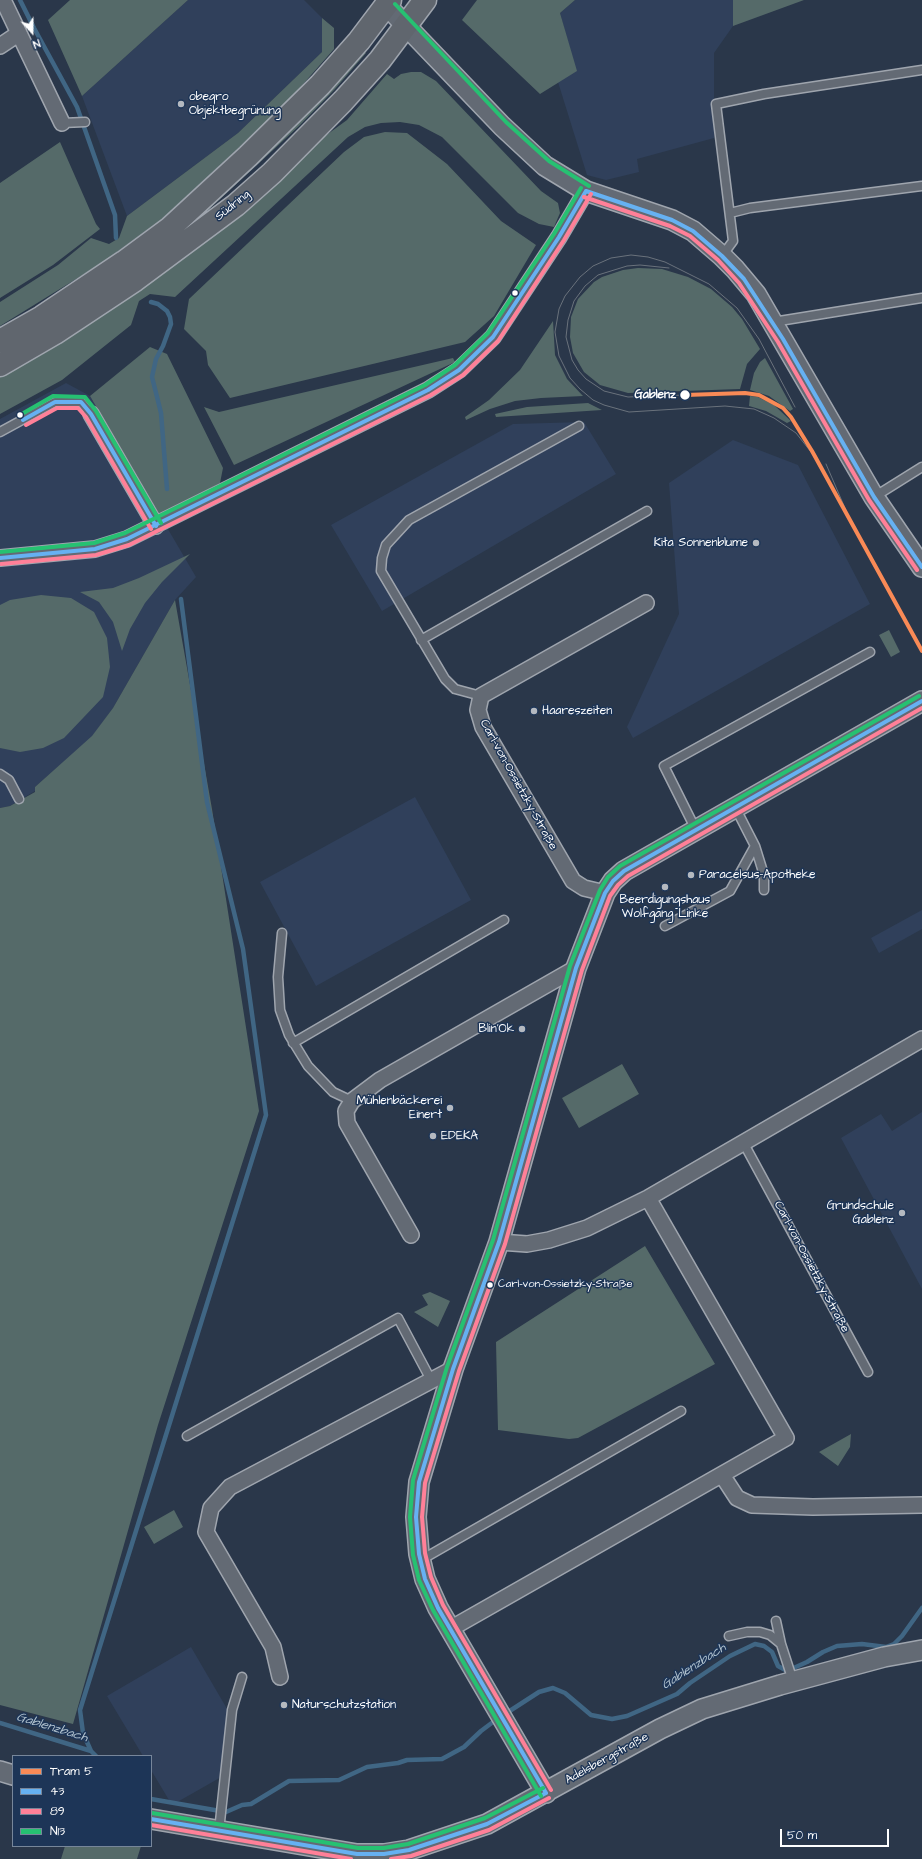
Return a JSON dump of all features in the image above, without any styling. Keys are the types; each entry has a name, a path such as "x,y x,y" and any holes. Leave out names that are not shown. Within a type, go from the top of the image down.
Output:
{"main road":[{"name":"Südring","path":"0,365 54,333 135,280 236,205 272,173 343,101 380,60 425,0"},
{"path":"0,341 49,313 124,262 170,228 248,156 320,85 359,41 386,2"}],"street":[{"path":"3,0 18,34 67,123"},
{"path":"386,2 405,25 502,126 545,166 586,191 672,220 693,232 722,256 744,279 773,322 874,497 922,567"},
{"path":"0,46 18,34"},
{"path":"0,558 95,549 127,539 156,526 428,390 459,370 493,337 555,244 586,191"},
{"path":"91,414 156,526"},
{"path":"481,696 646,603"},
{"name":"Carl-von-Ossietzky-Straße","path":"481,696 478,710 484,727 573,881 584,888 605,893"},
{"path":"546,1793 450,1629 425,1579 420,1560 416,1517 419,1482 453,1369 499,1242 576,968 605,893 612,881 624,870 922,701"},
{"path":"411,1236 347,1123 346,1111 352,1101 380,1080 576,968"},
{"path":"499,1242 527,1244 549,1240 587,1228 648,1198 922,1039"},
{"path":"450,1629 786,1438 648,1198"},
{"path":"280,1677 274,1647 206,1532 211,1508 230,1487 453,1369"},
{"path":"722,1475 737,1498 752,1505 812,1507 922,1505"},
{"name":"Adelsbergstraße","path":"152,1819 219,1824 357,1854 384,1854 408,1850 487,1824 546,1793 660,1729 702,1709 791,1675 922,1650"},
{"path":"0,1772 12,1775"}],"lane":[{"path":"722,256 734,241 716,104 764,94 922,70"},
{"path":"67,123 86,122"},
{"path":"730,213 750,208 922,186"},
{"path":"773,322 922,298"},
{"path":"0,432 55,402 81,402 91,414"},
{"path":"481,696 455,689 445,680 380,572 386,545 409,520 579,426"},
{"path":"874,497 894,483 922,467"},
{"path":"421,640 647,511"},
{"path":"696,830 664,766 870,652"},
{"path":"0,774 9,780 19,799"},
{"path":"735,808 755,846 764,875 764,890"},
{"path":"666,926 730,890 755,846"},
{"path":"293,1042 504,920"},
{"path":"282,933 278,977 280,1010 289,1035 308,1066 333,1092 352,1101"},
{"name":"Carl-von-Ossietzky-Straße","path":"743,1142 868,1372"},
{"path":"187,1436 398,1318 431,1380"},
{"path":"420,1560 681,1411"},
{"path":"776,1621 781,1644 791,1675"},
{"path":"729,1636 747,1632 760,1632 770,1635 781,1644"},
{"path":"219,1824 232,1710 242,1677"}],"shaded area":[{"path":"188,0 304,0 322,18 322,52 238,133 127,216 82,96"},
{"path":"575,0 733,0 733,26 714,53 714,138 637,159 639,172 606,180 587,175 558,82 576,71 560,13"},
{"path":"66,383 90,396 196,577 175,600 113,708 92,737 35,787 35,791 10,806 0,808 0,419"},
{"path":"584,422 616,474 382,611 331,525 513,424"},
{"name":"Kita Sonnenblume","path":"733,440 798,465 870,604 633,738 627,727 679,614 669,483"},
{"path":"415,797 471,900 316,986 260,882"},
{"path":"922,910 922,929 879,953 871,938"},
{"name":"Grundschule Gablenz","path":"922,1112 922,1289 841,1138 881,1114 892,1131"},
{"path":"191,1647 230,1714 223,1776 172,1805 152,1772 152,1755 142,1755 107,1696"}],"green space":[{"path":"70,0 188,0 82,96 48,20"},
{"path":"477,0 575,0 560,13 577,71 540,94 462,20"},
{"path":"733,0 804,0 733,26"},
{"path":"322,18 334,28 334,49 297,91 257,131 162,219 102,263 0,326 0,302 58,265 91,238 109,244 119,238 127,216 238,133 322,52"},
{"path":"362,50 366,53 335,89 299,126 192,225 0,355 0,349 62,313"},
{"path":"421,72 436,81 541,191 558,203 560,213 554,227 539,224 518,213 442,137 419,125 400,122 381,123 365,127 348,137 175,297 150,294 139,301 131,325 62,380 0,414 0,373 347,120 387,74 394,79 401,74"},
{"path":"385,132 407,133 447,164 501,221 536,245 494,316 465,342 230,398 208,365 206,351 184,329 189,299 344,152 364,137"},
{"path":"60,142 96,224 100,229 53,265 0,298 0,183"},
{"path":"638,268 662,269 688,277 711,289 732,307 742,319 760,349 747,364 740,389 628,393 600,385 584,372 573,353 570,337 571,317 578,299 594,282 602,277 623,270"},
{"path":"553,321 555,355 567,379 583,396 515,401 490,409 466,420 465,417 489,400 520,370"},
{"path":"150,347 167,354 223,468 220,483 160,516 90,396"},
{"path":"453,358 455,362 234,465 204,407 219,412"},
{"path":"765,358 793,409 790,411 769,396 750,390 754,373 760,362"},
{"path":"750,396 758,397 774,405 791,421 787,423 766,411 749,406"},
{"path":"588,403 602,410 496,417 495,414 527,407"},
{"path":"190,554 162,582 145,603 130,629 122,651 113,622 99,602 80,592 113,588 139,578"},
{"path":"41,595 71,598 94,612 107,638 110,667 103,697 64,738 43,748 20,752 0,748 0,605 10,600"},
{"path":"175,600 212,809 259,1111 158,1425 73,1724 0,1705 0,808 10,806 35,792 35,787 92,736 113,708"},
{"path":"889,630 900,652 891,657 879,635"},
{"path":"622,1064 639,1094 579,1128 562,1098"},
{"path":"645,1246 715,1364 578,1438 569,1439 498,1430 496,1342"},
{"path":"430,1292 450,1301 438,1327 414,1312 428,1305 422,1295"},
{"path":"851,1434 850,1447 838,1466 819,1452"},
{"path":"174,1510 183,1527 154,1544 144,1527"},
{"path":"65,1847 141,1847 137,1859 61,1859"}],"waterway":[{"path":"20,0 77,107 115,215 116,238"},
{"path":"151,302 158,304 167,311 171,324 163,346 156,359 152,377 161,413 167,489"},
{"path":"91,1751 83,1733 80,1710 266,1115 243,949 207,802 181,599"},
{"name":"Gablenzbach","path":"505,1714 539,1692 553,1688 565,1693 591,1715 612,1719 627,1716 677,1694 690,1683 730,1656 755,1644 764,1646 772,1652 778,1666 787,1671 837,1646 862,1644 886,1647 894,1644 902,1636 922,1608"},
{"name":"Gablenzbach","path":"152,1799 226,1812 242,1805 251,1804 289,1781 339,1780 367,1767 398,1763 407,1760 442,1759 464,1747 481,1731 497,1719"},
{"name":"Gablenzbach","path":"0,1723 91,1751 95,1755"}],"tram line":[{"path":"795,407 759,339 737,308 709,284 665,262 648,257 631,255 611,258 593,266 580,277 565,296 559,309 555,332 559,356 570,378 593,400 604,405 629,412 725,406 754,409 774,418 796,433 818,461"},
{"path":"669,268 640,265 627,266 598,275 585,286 574,301 568,320 566,337 572,360 578,370 586,379 604,391 628,397 685,395"},
{"name":"5","path":"685,395 745,393 759,395 783,408 791,417 812,451 922,651"},
{"path":"826,464 854,529"}],"transit line":[{"name":"N13","path":"395,4 506,122 549,161 589,186"},
{"name":"N13","path":"0,552 94,543 125,533 425,385 455,365 488,333 554,234 581,188"},
{"name":"43","path":"586,191 672,220 693,231 722,256 744,279 783,339 874,497 922,567"},
{"name":"43","path":"0,558 95,549 127,539 428,390 459,370 493,337 559,237 586,191"},
{"name":"89","path":"1,564 96,555 129,545 431,395 463,375 498,341 564,240 591,194"},
{"name":"89","path":"584,197 670,226 690,236 718,260 739,283 778,342 869,500 917,570"},
{"name":"N13","path":"20,415 53,396 85,397 96,411 161,523"},
{"name":"43","path":"23,420 55,402 81,402 91,414 156,526"},
{"name":"89","path":"26,425 57,408 78,408 86,417 151,529"},
{"name":"N13","path":"541,1796 433,1610 419,1580 413,1555 410,1517 413,1480 447,1367 493,1240 570,966 600,890 608,877 620,866 919,696"},
{"name":"43","path":"546,1793 438,1608 425,1579 419,1554 416,1517 419,1482 453,1369 499,1242 576,968 605,893 613,881 624,871 922,701"},
{"name":"89","path":"551,1790 443,1605 431,1577 425,1553 422,1517 425,1483 459,1371 505,1244 582,970 610,896 618,885 628,876 922,708"},
{"name":"N13","path":"152,1813 358,1848 384,1848 408,1844 485,1818 543,1788"},
{"name":"43","path":"152,1819 357,1854 384,1854 409,1850 487,1824 546,1793"},
{"name":"89","path":"391,1859 411,1856 489,1830 549,1798"},
{"name":"89","path":"152,1825 351,1859"}],"place":[{"name":"obegro Objektbegrünung","path":"181,104"},
{"name":"Gablenz","path":"685,395"},
{"name":"Kita Sonnenblume","path":"756,543"},
{"name":"Haareszeiten","path":"534,711"},
{"name":"Paracelsus-Apotheke","path":"691,875"},
{"name":"Beerdigungshaus Wolfgang Linke","path":"665,887"},
{"name":"Blin'Ok","path":"522,1029"},
{"name":"Mühlenbäckerei Einert","path":"450,1108"},
{"name":"EDEKA","path":"433,1136"},
{"name":"Grundschule Gablenz","path":"902,1213"},
{"name":"Carl-von-Ossietzky-Straße","path":"490,1285"},
{"name":"Naturschutzstation","path":"284,1705"}]}
